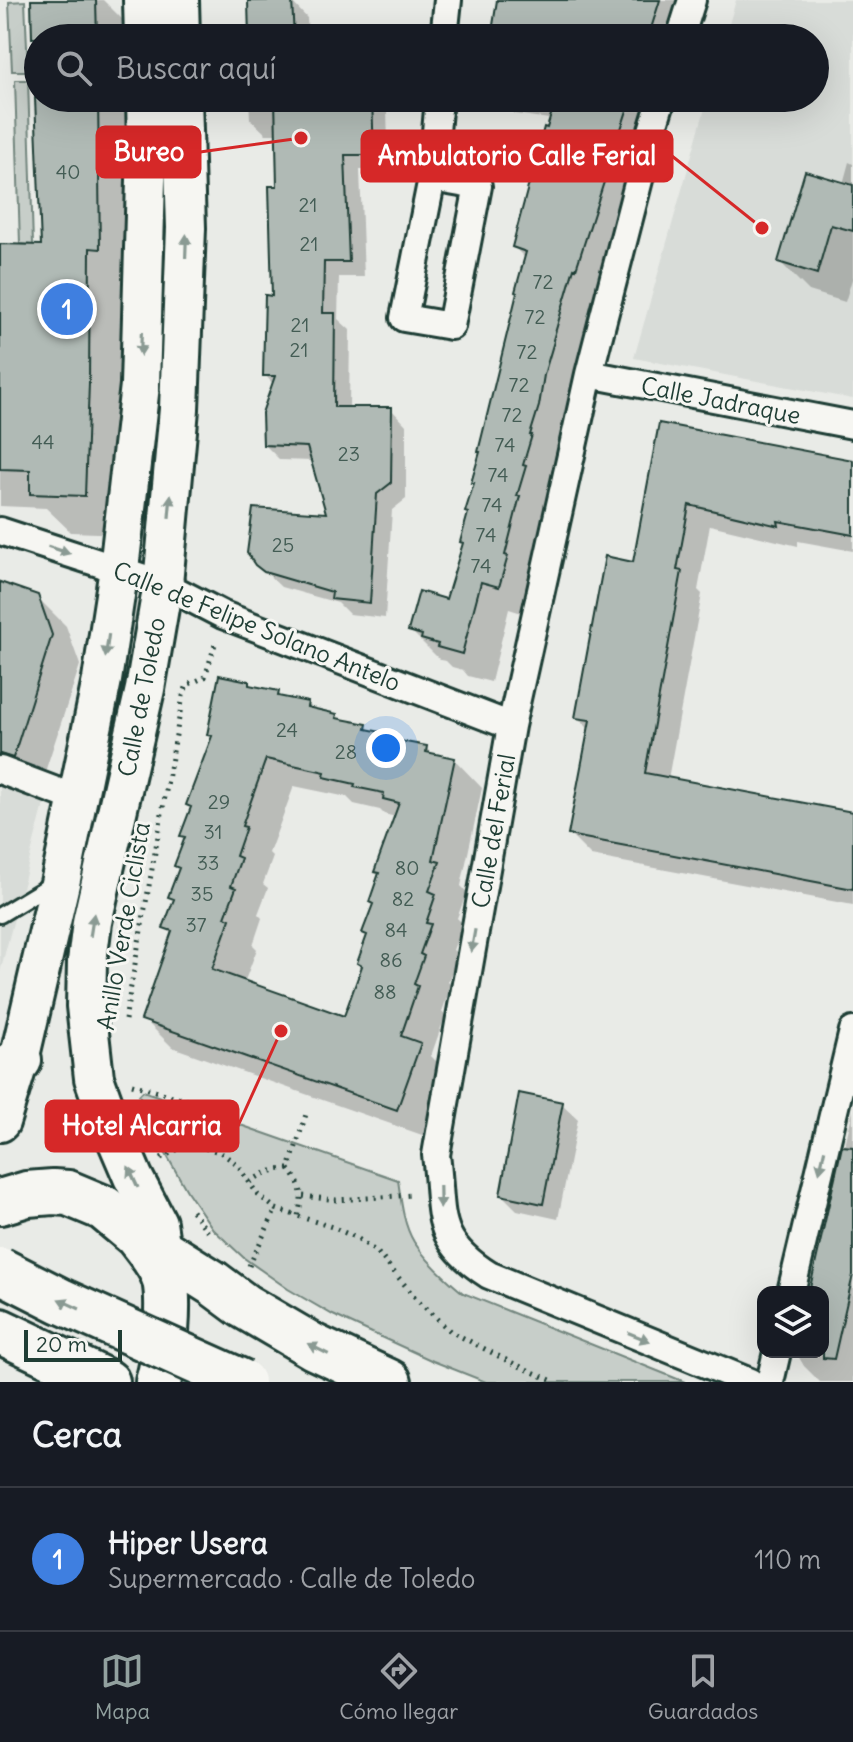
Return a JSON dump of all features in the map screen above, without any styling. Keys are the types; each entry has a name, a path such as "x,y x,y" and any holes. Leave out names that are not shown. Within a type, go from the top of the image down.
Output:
{"highway":[{"path":"9,1195 68,1193 104,1208 154,1254 314,1347 389,1382"},
{"path":"154,1254 166,1331 158,1382"},
{"path":"0,1270 61,1301 242,1382"},
{"path":"0,1331 107,1382"}],"street":[{"path":"143,0 144,24"},
{"path":"179,0 180,24"},
{"path":"445,24 448,0"},
{"path":"684,24 692,0"},
{"name":"Calle de Toledo","path":"0,1122 13,1054 61,879 102,680 119,569 140,385 146,112"},
{"name":"Calle de Toledo","path":"154,1254 157,1223 133,1177 94,1078 86,1006 87,962 92,922 145,689 163,584 179,409 186,228 182,112"},
{"path":"432,178 478,186 451,326 404,318 432,178 438,112"},
{"name":"Calle del Ferial","path":"658,112 589,374 511,726 436,1155 441,1217 447,1234 470,1263 489,1275 750,1382"},
{"name":"Calle Jadraque","path":"589,374 853,425"},
{"name":"Calle de Felipe Solano Antelo","path":"0,531 163,584 223,615 511,726"},
{"path":"0,770 77,799"},
{"path":"792,1286 853,1031"},
{"path":"770,1382 776,1358"}],"lane":[{"path":"0,915 61,879"}],"path":[{"name":"Anillo Verde Ciclista","path":"123,1030 183,696 187,685 205,677 223,615"},
{"path":"128,1071 137,1099"},
{"path":"131,1084 186,1100 180,1123 181,1136 186,1145"},
{"path":"289,1169 307,1111"},
{"path":"167,1169 161,1158 186,1145 220,1152 237,1164 258,1195 276,1209 332,1227 357,1238 378,1253 419,1302 450,1331 555,1382"},
{"path":"250,1182 263,1173 289,1169"},
{"path":"289,1169 299,1181 303,1196 298,1216"},
{"path":"303,1196 336,1200 439,1195"},
{"path":"185,1202 215,1241"},
{"path":"247,1270 276,1209"},
{"path":"236,1260 255,1274"}],"shaded area":[{"path":"736,0 853,0 853,399 634,358 704,112 829,112 829,24 729,24"},
{"path":"25,1 24,71 12,71 9,2"},
{"path":"15,80 24,80 24,112 29,112 33,245 20,244"},
{"path":"0,780 46,797 0,972"},
{"path":"143,1091 398,1180 405,1220 414,1242 430,1263 463,1293 685,1382 486,1382 333,1315 244,1258 213,1229 162,1147 139,1095"}],"building":[{"path":"31,0 96,0 97,24 32,24"},
{"path":"292,0 293,24 249,24 248,1"},
{"path":"497,0 660,0 652,24 493,24"},
{"path":"36,112 98,112 100,249 90,248 85,496 30,494 30,470 0,469 0,244 41,245"},
{"path":"275,112 372,112 374,155 345,155 349,262 324,262 323,313 335,313 334,407 392,407 391,483 377,494 370,603 331,599 332,592 264,572 247,553 253,508 326,513 307,447 263,445 262,413 275,376 263,376 265,295 272,296 269,186 277,186"},
{"path":"552,112 626,112 553,340 523,465 526,466 499,587 481,582 462,654 437,647 438,644 421,639 422,635 408,631 419,591 446,599 463,543 460,542 474,483 471,483 526,252 512,247 544,127 547,128"},
{"path":"805,171 853,185 853,231 831,225 817,274 778,262"},
{"path":"659,423 853,460 853,535 778,521 779,526 689,505 677,570 682,571 645,773 853,812 853,889 568,835 590,720 575,718 605,556 633,562"},
{"path":"0,582 38,595 52,635 13,758 0,754"},
{"path":"219,675 279,691 278,696 308,702 307,707 337,714 336,718 367,724 366,729 396,735 395,740 427,746 426,752 455,758 433,860 440,862 429,891 436,894 426,923 431,924 420,954 424,956 414,984 418,986 401,1036 421,1043 397,1110 141,1020 172,931 163,928 174,899 168,897 179,868 174,866 185,837 180,836 191,807 186,805 212,736 207,735","holes":["266,759 325,772 324,777 384,793 383,799 399,803 374,872 379,873 369,902 373,904 362,933 367,935 357,963 362,966 344,1016 212,969 230,919 225,917 236,888 231,886 241,858 236,856 246,827 242,826"]},
{"path":"519,1093 563,1102 543,1204 500,1195"},
{"path":"842,1146 853,1147 853,1275 834,1359 823,1358 829,1358 829,1286 810,1286"}],"place":[{"name":"Bureo","path":"301,138"},
{"name":"Ambulatorio Calle Ferial","path":"762,228"},
{"name":"Hiper Usera","path":"67,309"},
{"name":"Hotel Alcarria","path":"281,1031"}]}
